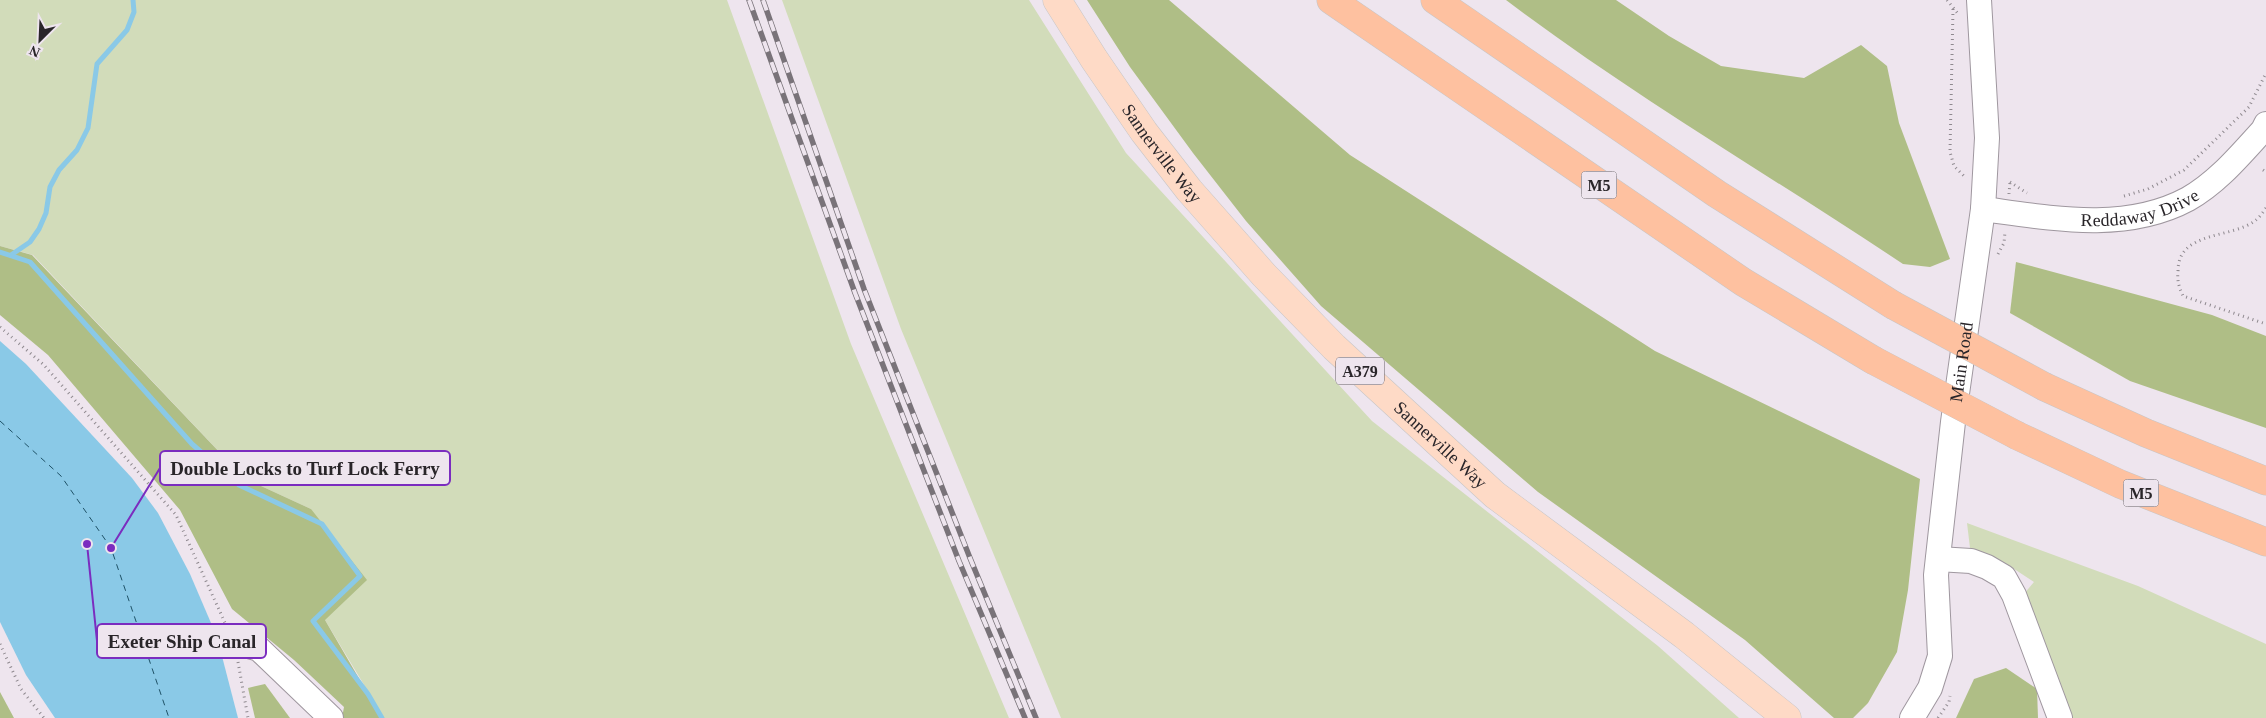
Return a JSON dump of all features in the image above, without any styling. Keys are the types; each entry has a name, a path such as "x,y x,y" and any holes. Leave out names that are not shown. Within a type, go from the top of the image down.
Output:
{"highway":[{"name":"M5","path":"1331,0 1742,282 1873,360 2018,436 2120,484 2266,542"},
{"path":"1435,0 1717,194 1893,305 2045,387 2146,433 2266,481"}],"main road":[{"name":"Sannerville Way","path":"1057,0 1138,124 1189,190 1264,275 1334,347 1495,495 1684,635 1787,718"}],"street":[{"name":"Main Road","path":"1912,718 1930,688 1940,656 1936,575 1953,422 1983,209 1987,138 1979,0"},
{"name":"Reddaway Drive","path":"1983,209 2107,222 2150,213 2188,199 2226,171 2263,130 2266,124"},
{"path":"1938,559 1971,561 2004,577 2014,595 2060,718"},
{"path":"234,642 259,649 331,718"}],"path":[{"path":"1953,9 1950,152 1954,166 1967,178"},
{"path":"2118,198 2148,188 2184,170 2249,107 2266,73"},
{"path":"2010,182 2025,193 2034,195"},
{"path":"2266,208 2256,221 2198,241 2181,253 2177,284 2183,296 2191,300 2266,324"},
{"path":"0,327 44,365 176,515 234,642 248,718"},
{"path":"0,644 21,689 44,718"}],"green space":[{"path":"0,0 727,0 851,344 1009,718 384,718 325,620 311,509 244,478 33,255 0,246"},
{"path":"782,0 1029,0 1126,153 1372,421 1658,646 1739,718 1061,718 901,329"},
{"path":"1087,0 1169,0 1350,155 1655,351 1920,479 1908,590 1897,652 1868,703 1853,718 1834,718 1745,640 1538,492 1321,306 1246,221 1193,153 1130,67"},
{"path":"1506,0 1616,0 1669,36 1721,66 1804,78 1861,45 1887,66 1899,123 1950,259 1930,267 1903,264 1653,103"},
{"path":"0,246 32,255 244,478 311,509 367,580 325,620 382,718 342,718 344,707 294,660 232,609 180,510 48,355 0,315"},
{"path":"2016,262 2212,315 2266,336 2266,428 2130,381 2010,313"},
{"path":"1967,523 2138,586 2266,644 2266,718 2067,718 2023,595 2034,582 2005,563 1970,548"},
{"path":"2006,668 2037,689 2038,718 1956,718 1974,679"},
{"path":"265,684 290,718 255,718 248,688"},
{"path":"0,692 14,718 0,718"}],"water":[{"path":"0,341 26,364 132,478 158,513 190,574 217,637 238,718 55,718 26,675 0,622"}],"waterway":[{"path":"11,255 30,242 39,229 46,213 50,187 59,170 77,150 88,128 97,64 127,30 134,12 133,0"},
{"path":"0,252 30,262 192,444 239,485 322,524 360,576 313,621 368,694 382,718"}],"ferry route":[{"path":"0,421 61,476 111,548 169,718"}],"railway":[{"path":"749,0 855,293 959,561 1025,718"},
{"path":"763,0 864,289 970,558 1036,718"}],"place":[{"name":"Exeter Ship Canal","path":"87,544"},
{"name":"Double Locks to Turf Lock Ferry","path":"111,548"}]}
